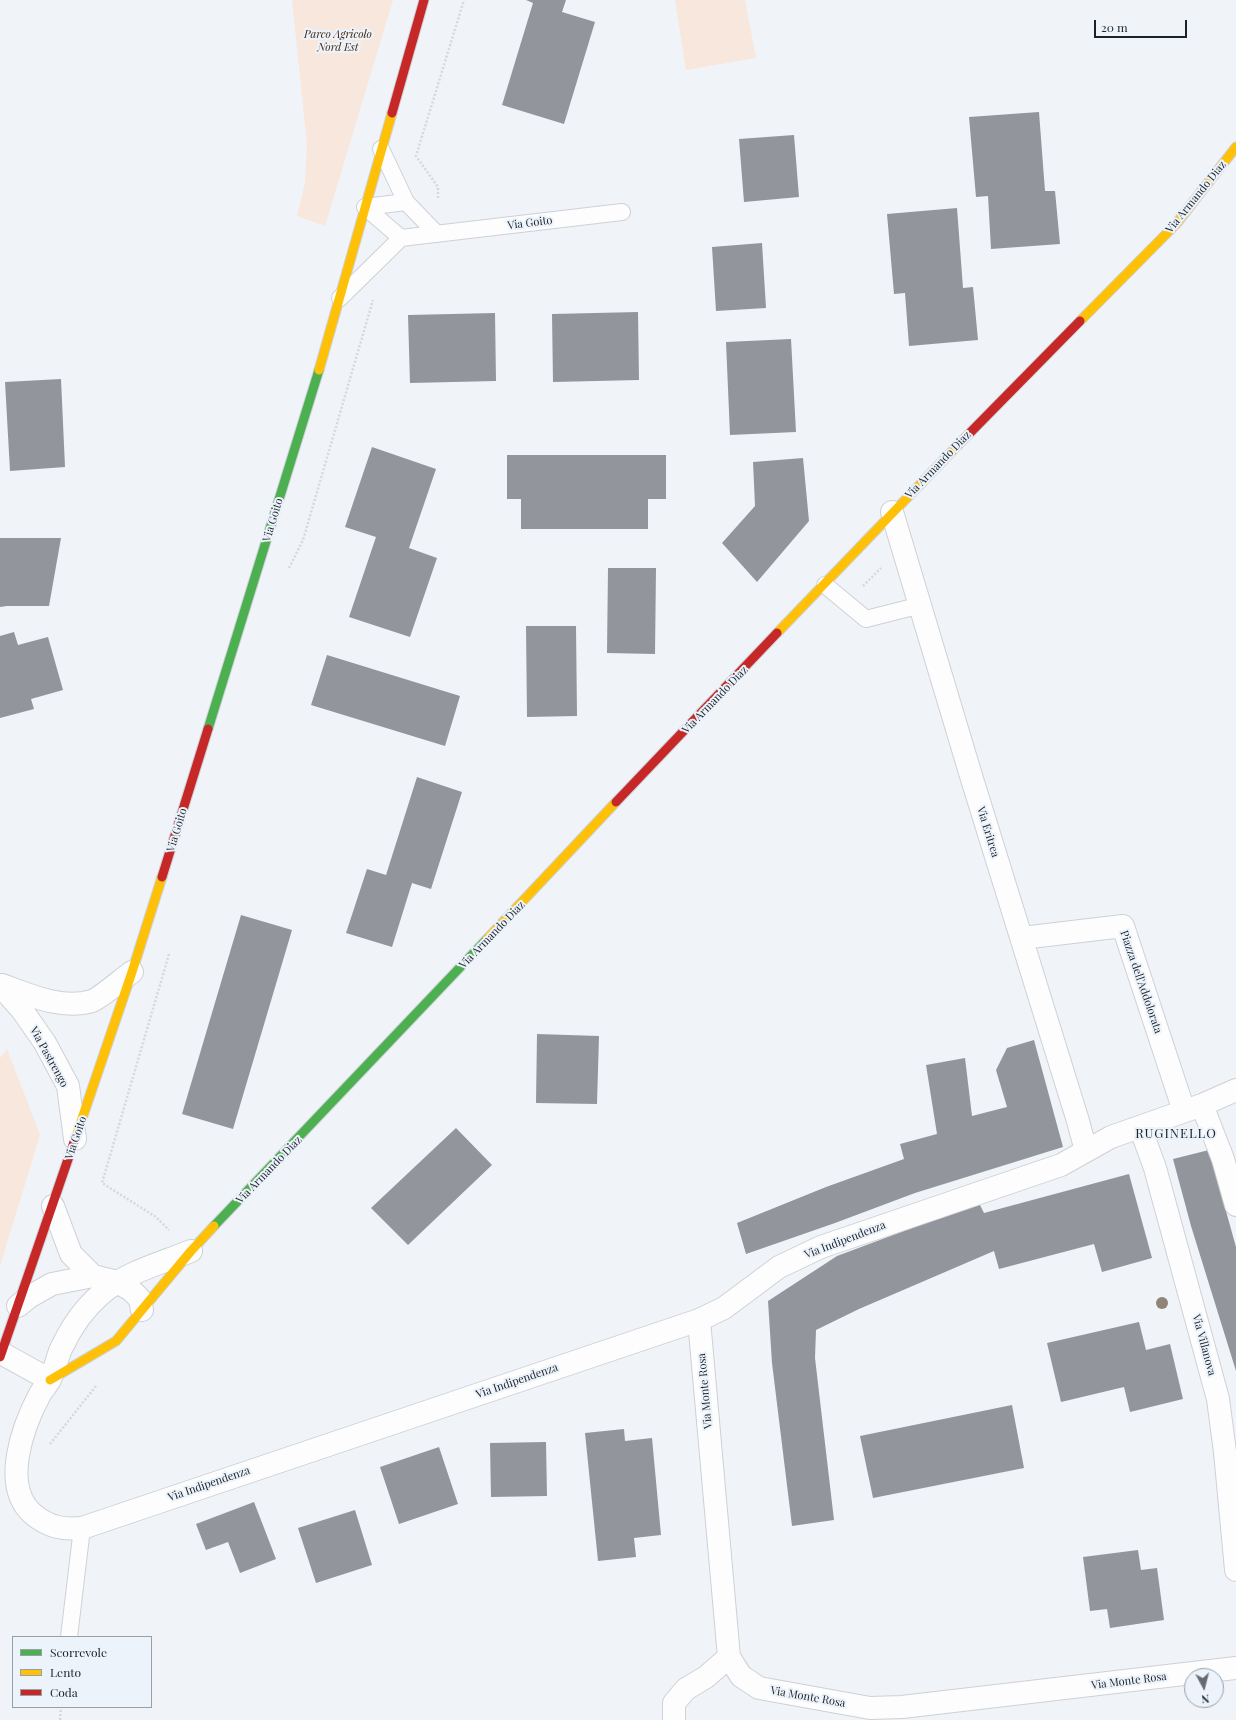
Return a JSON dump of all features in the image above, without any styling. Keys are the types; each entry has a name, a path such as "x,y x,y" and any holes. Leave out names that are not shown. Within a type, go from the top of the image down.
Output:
{"street":[{"name":"Via Goito","path":"0,1355 53,1206 132,972 309,405 424,0"},
{"name":"Via Armando Diaz","path":"50,1380 116,1341 192,1251 892,512 1176,224 1233,153"},
{"name":"Via Eritrea","path":"892,512 1086,1151"},
{"name":"Piazza dell'Addolorata","path":"1022,938 1123,926 1193,1108"},
{"name":"Via Pastrengo","path":"0,984 43,1000 71,1004 93,1000 132,972"},
{"name":"Via Pastrengo","path":"0,984 22,1010 45,1043 68,1086 76,1139"},
{"name":"Via Indipendenza","path":"117,1282 101,1294 87,1309 63,1345 50,1380 41,1393 28,1418 16,1457 16,1480 23,1502 31,1513 41,1521 62,1529 82,1528 699,1320 724,1308 779,1267 821,1247 1061,1165 1111,1137 1193,1108 1236,1090"},
{"path":"1193,1108 1223,1159 1236,1205"},
{"name":"Via Villanova","path":"1140,1127 1155,1168 1231,1451 1236,1570"},
{"path":"53,1206 71,1254 93,1276"},
{"name":"Via Armando Diaz","path":"117,1282 192,1251"},
{"path":"18,1306 29,1297 52,1284 93,1276 117,1282 132,1290 140,1299 142,1310"},
{"name":"Via Monte Rosa","path":"699,1320 729,1657 741,1676 760,1688 870,1708 902,1707 1236,1668"},
{"path":"0,1355 50,1380"},
{"path":"674,1720 674,1703 686,1690 706,1677 729,1657"}],"lane":[{"path":"381,150 406,202 437,234"},
{"path":"365,207 406,202"},
{"path":"365,207 401,238"},
{"name":"Via Goito","path":"340,298 401,238 622,212"},
{"path":"824,585 866,619 920,605"},
{"path":"69,1636 82,1528"}],"path":[{"path":"437,234 438,187 416,156 464,0"},
{"path":"286,572 303,540 374,299"},
{"path":"170,947 102,1183 156,1217 192,1251"},
{"path":"60,1720 61,1708"}],"green space":[{"name":"Parco Agricolo Nord Est","path":"292,0 393,0 325,226 297,216 305,183 307,144"},
{"path":"675,0 745,0 756,58 686,70"},
{"path":"7,1049 40,1135 0,1266 0,1058"}],"building":[{"path":"526,0 566,0 562,12 595,22 564,124 502,105 533,3"},
{"path":"1039,112 1045,191 1055,191 1060,244 991,249 988,196 976,197 969,117"},
{"path":"794,135 799,197 744,202 739,139"},
{"path":"957,208 963,288 973,287 978,340 909,346 905,293 894,294 887,214"},
{"path":"762,243 766,308 716,311 712,247"},
{"path":"638,312 639,380 553,382 552,314"},
{"path":"495,313 496,381 410,383 408,315"},
{"path":"791,339 796,432 730,435 726,342"},
{"path":"61,379 65,467 10,471 5,382"},
{"path":"372,447 436,469 409,548 437,558 410,637 349,617 376,537 345,527"},
{"path":"507,455 666,455 666,499 648,499 648,529 521,529 521,499 507,499"},
{"path":"803,458 809,521 757,582 722,543 755,506 753,462"},
{"path":"0,538 61,538 49,606 0,607"},
{"path":"608,568 656,568 655,654 607,653"},
{"path":"526,626 576,626 577,716 527,717"},
{"path":"14,632 18,645 48,637 63,690 31,699 34,709 0,718 0,636"},
{"path":"327,655 460,696 445,746 311,705"},
{"path":"417,777 462,792 431,889 412,883 392,947 346,933 367,869 386,875"},
{"path":"241,915 292,930 233,1129 182,1114"},
{"path":"537,1034 599,1036 597,1104 536,1103"},
{"path":"1034,1040 1063,1147 915,1193 746,1254 737,1223 826,1187 904,1159 900,1144 937,1134 926,1065 965,1058 972,1116 1007,1107 996,1070 1007,1048"},
{"path":"456,1128 492,1165 408,1245 371,1208"},
{"path":"1209,1150 1236,1247 1236,1371 1191,1226 1173,1159"},
{"path":"1129,1174 1152,1258 1102,1272 1094,1244 999,1269 994,1251 859,1309 816,1330 815,1358 834,1520 792,1526 772,1363 768,1301 837,1256 979,1203 984,1213"},
{"path":"1139,1322 1146,1350 1170,1344 1183,1399 1130,1412 1124,1387 1061,1402 1047,1343"},
{"path":"1012,1405 1024,1468 873,1498 860,1436"},
{"path":"624,1429 625,1441 652,1438 661,1535 634,1538 636,1557 598,1561 585,1433"},
{"path":"546,1442 547,1496 491,1497 490,1443"},
{"path":"439,1447 458,1504 399,1524 380,1467"},
{"path":"254,1502 276,1559 240,1573 228,1542 206,1550 196,1524"},
{"path":"355,1510 372,1565 316,1583 298,1528"},
{"path":"1138,1550 1141,1570 1157,1568 1164,1620 1110,1628 1107,1609 1090,1611 1083,1557"}],"traffic: fast":[{"path":"208,729 319,370"},
{"path":"214,1226 487,939"}],"traffic: slow":[{"path":"319,370 392,113"},
{"path":"1080,321 1176,224 1236,147"},
{"path":"777,633 958,445"},
{"path":"487,939 616,802"},
{"path":"75,1139 132,972 162,877"},
{"path":"50,1380 116,1341 191,1251 214,1226"}],"traffic: jam":[{"path":"392,113 424,0"},
{"path":"958,445 1080,321"},
{"path":"616,802 777,633"},
{"path":"162,877 208,729"},
{"path":"0,1357 75,1139"}],"district":[{"name":"RUGINELLO","path":"1176,1134"}]}
